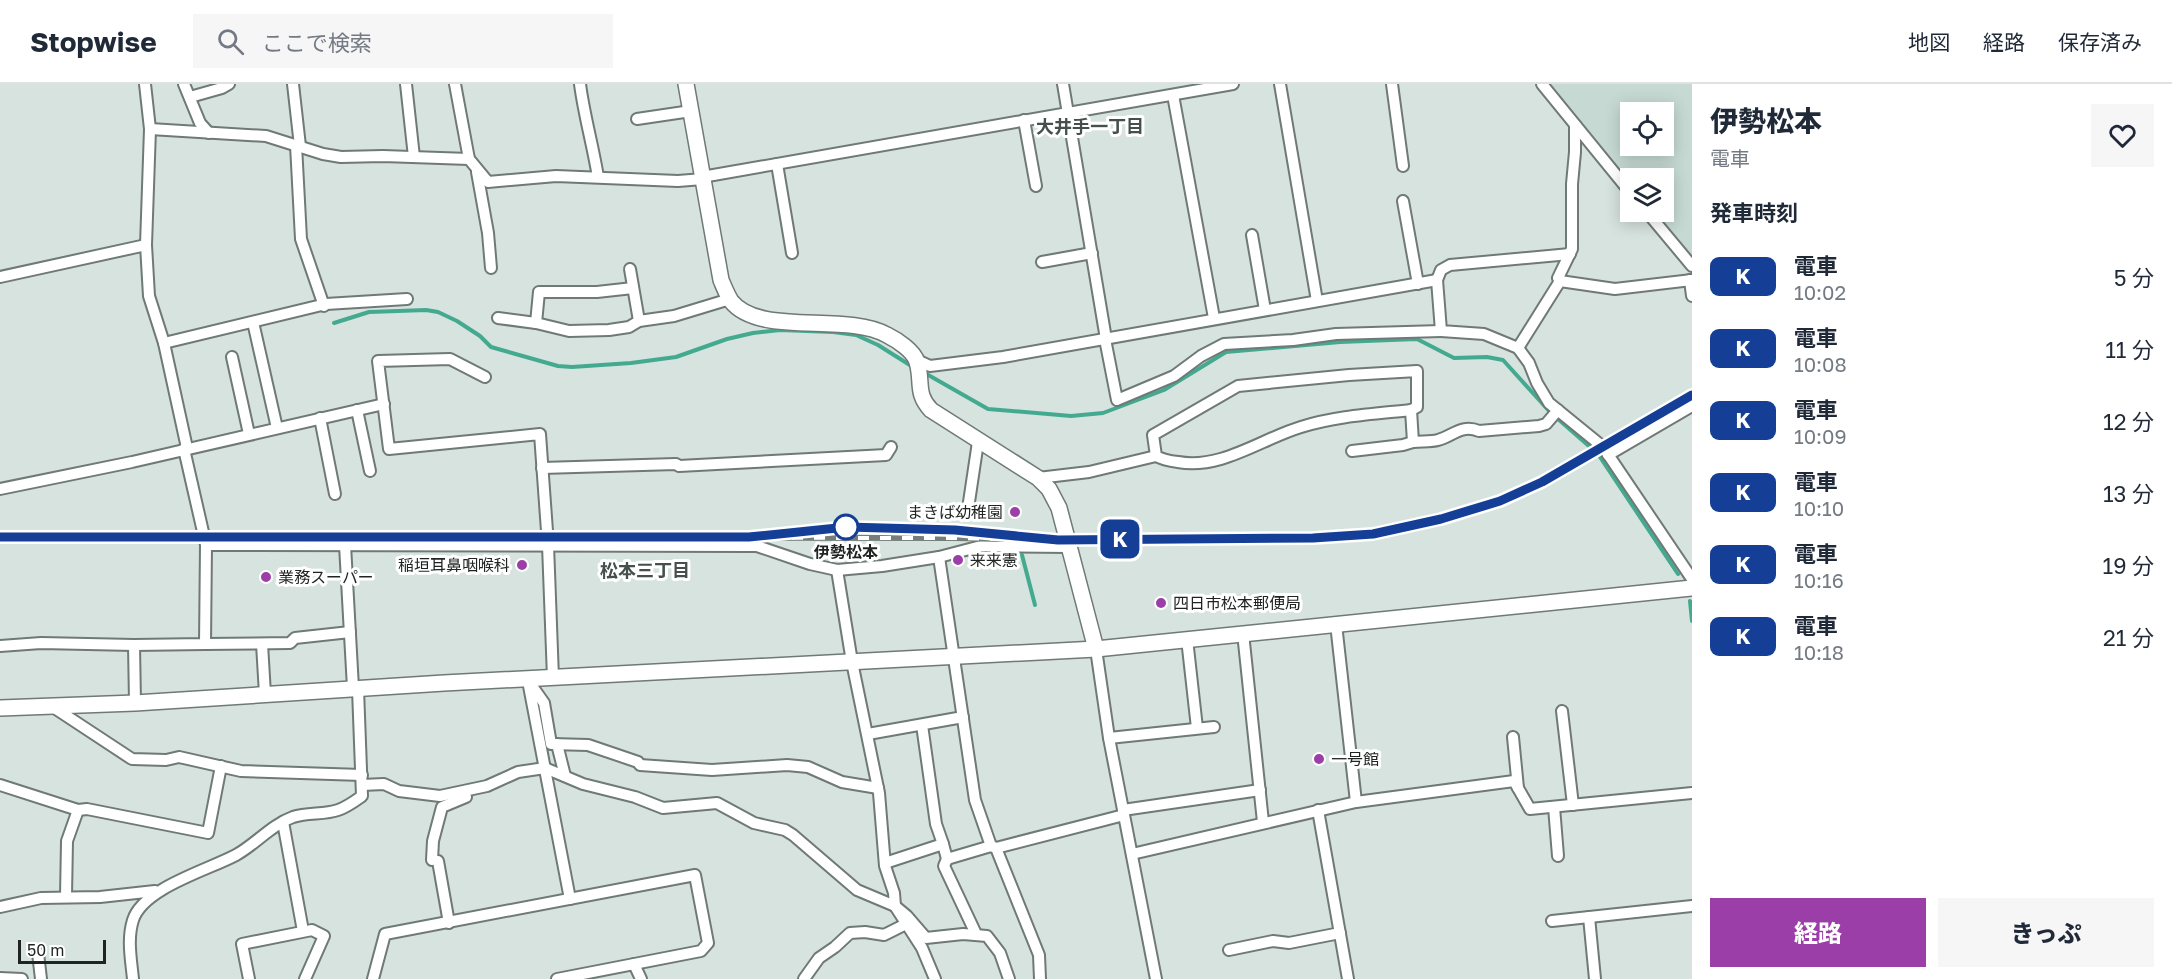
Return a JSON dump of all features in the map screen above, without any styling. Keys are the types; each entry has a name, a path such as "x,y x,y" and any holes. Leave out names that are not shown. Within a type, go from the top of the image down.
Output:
{"street":[{"path":"145,84 150,129 146,246 149,296 164,343 206,545 205,644"},
{"path":"184,84 201,123 209,133"},
{"path":"190,97 229,84"},
{"path":"293,84 298,146 300,239 324,306"},
{"path":"406,84 414,157"},
{"path":"450,84 456,84 469,159 488,182 556,176 678,181 703,178 1233,84"},
{"path":"580,84 598,177"},
{"path":"686,84 721,280 730,299 749,314 767,320 842,324 885,334 904,347 918,366 922,400 926,405 978,442 1038,478 1049,489 1059,508 1096,649 1109,738 1156,979"},
{"path":"1063,84 1117,400 1174,376 1201,356 1224,344 1293,340 1336,334 1441,331 1484,334 1518,348 1529,363 1543,395 1603,447 1692,579"},
{"path":"1280,84 1317,301"},
{"path":"1392,84 1403,166"},
{"path":"1542,84 1620,180"},
{"path":"1173,95 1214,318"},
{"path":"637,119 691,111"},
{"path":"1024,120 1036,186"},
{"path":"1518,348 1560,281 1558,278 1570,254 1575,125"},
{"path":"150,129 266,136 341,157 469,159"},
{"path":"777,164 792,253"},
{"path":"477,169 488,233 491,268"},
{"path":"1403,201 1418,284"},
{"path":"1655,222 1692,266"},
{"path":"1252,235 1265,310"},
{"path":"0,278 146,246"},
{"path":"1042,262 1092,253"},
{"path":"1441,331 1437,280 1441,270 1450,265 1570,254"},
{"path":"630,269 639,321"},
{"path":"918,366 1004,357 1437,280"},
{"path":"1560,281 1615,289 1691,280 1692,296"},
{"path":"536,323 539,292 597,292 633,288"},
{"path":"164,343 324,306 407,299"},
{"path":"498,318 582,332 629,327 639,321 674,316 730,299"},
{"path":"253,322 277,428"},
{"path":"232,357 249,434"},
{"path":"485,377 450,359 378,361 390,449 540,434 548,545 553,678"},
{"path":"1038,478 1089,472 1156,456 1185,464 1208,463 1301,427 1346,417 1411,410 1417,407 1417,371 1238,386 1153,435 1156,456"},
{"path":"0,489 384,404"},
{"path":"1608,455 1692,406"},
{"path":"357,410 370,471"},
{"path":"1411,410 1413,442"},
{"path":"1352,451 1438,440 1455,431 1539,426 1548,421 1558,410"},
{"path":"320,418 335,494"},
{"path":"969,502 978,442"},
{"path":"542,468 775,462 886,454 891,447"},
{"path":"206,545 757,546 810,564 837,570 882,566 981,546 1069,547"},
{"path":"133,979 129,939 132,921 147,899 242,852 283,822 303,814 337,811 362,796 345,545"},
{"path":"939,556 975,800 1039,955 1040,979"},
{"path":"837,570 852,662 878,788 885,862 894,893 895,906 922,948 935,979"},
{"path":"0,708 135,703 1096,649 1692,588"},
{"path":"1336,624 1356,802"},
{"path":"0,646 41,643 134,645 290,643 295,638 350,632"},
{"path":"1243,633 1263,822"},
{"path":"1187,639 1197,728"},
{"path":"262,644 265,694"},
{"path":"134,645 135,703"},
{"path":"527,680 544,703 551,744 588,745 638,762 640,765 712,770 778,764 808,767 842,782 878,788"},
{"path":"527,680 570,899"},
{"path":"51,705 132,759 166,760 179,757 241,771 362,780 384,784 399,791 440,796 487,786 518,772 546,770 583,784 635,797 663,808 717,803 754,823 785,830 793,835 857,890 895,906 907,915 926,938 976,934 987,936 1000,953 1009,979"},
{"path":"1562,711 1572,805"},
{"path":"868,734 963,717"},
{"path":"922,725 936,824 947,859 944,866 976,934"},
{"path":"1109,738 1214,727"},
{"path":"1513,737 1518,788"},
{"path":"557,744 565,776"},
{"path":"0,785 78,810 87,809 208,833 221,766"},
{"path":"449,923 433,841 442,807 453,801 494,790 519,778 546,770"},
{"path":"1131,854 1356,802 1515,781 1530,809 1692,793"},
{"path":"947,859 1124,813 1260,790"},
{"path":"1554,807 1558,856"},
{"path":"66,896 67,841 78,810"},
{"path":"1318,810 1348,979"},
{"path":"283,822 303,931"},
{"path":"885,862 943,844"},
{"path":"373,979 385,934 695,875 708,943 701,951 556,979"},
{"path":"0,907 41,898 131,895 162,890"},
{"path":"1552,921 1692,906"},
{"path":"1589,917 1595,979"},
{"path":"804,979 819,958 850,933 884,934 906,924"},
{"path":"249,979 242,944 312,930 324,936 305,979"},
{"path":"1229,950 1273,941 1289,943 1340,933"},
{"path":"38,953 40,979"},
{"path":"634,964 641,979"},
{"path":"0,978 22,979"}],"shaded area":[{"path":"1548,84 1692,84 1692,257 1662,222 1674,222 1674,168 1620,168 1620,171"}],"waterway":[{"path":"334,323 369,312 426,310 438,312 480,336 491,347 558,366 572,367 676,357 727,339 753,333 780,330 833,332 856,335 878,345 913,367"},
{"path":"923,372 988,409 1071,416 1103,413 1164,390 1226,352 1340,342 1417,339 1454,358 1487,357 1503,360 1550,412 1598,454 1678,574"},
{"path":"1022,555 1035,605"},
{"path":"1690,601 1692,621"}],"railway":[{"path":"0,537 1058,540 1313,538 1373,534 1441,519 1500,501 1542,482 1692,395"},
{"path":"809,531 847,527 938,529"}],"train":[{"name":"K","path":"0,537 749,537 847,527 955,530 1058,540 1313,538 1373,534 1441,519 1500,501 1542,482 1692,395"}],"place":[{"name":"まきば幼稚園","path":"1015,512"},
{"name":"伊勢松本","path":"846,527"},
{"name":"来来憲","path":"958,560"},
{"name":"稲垣耳鼻咽喉科","path":"522,565"},
{"name":"業務スーパー","path":"266,577"},
{"name":"四日市松本郵便局","path":"1161,603"},
{"name":"一号館","path":"1319,759"}],"district":[{"name":"大井手一丁目","path":"1090,127"},
{"name":"松本三丁目","path":"645,571"}]}
